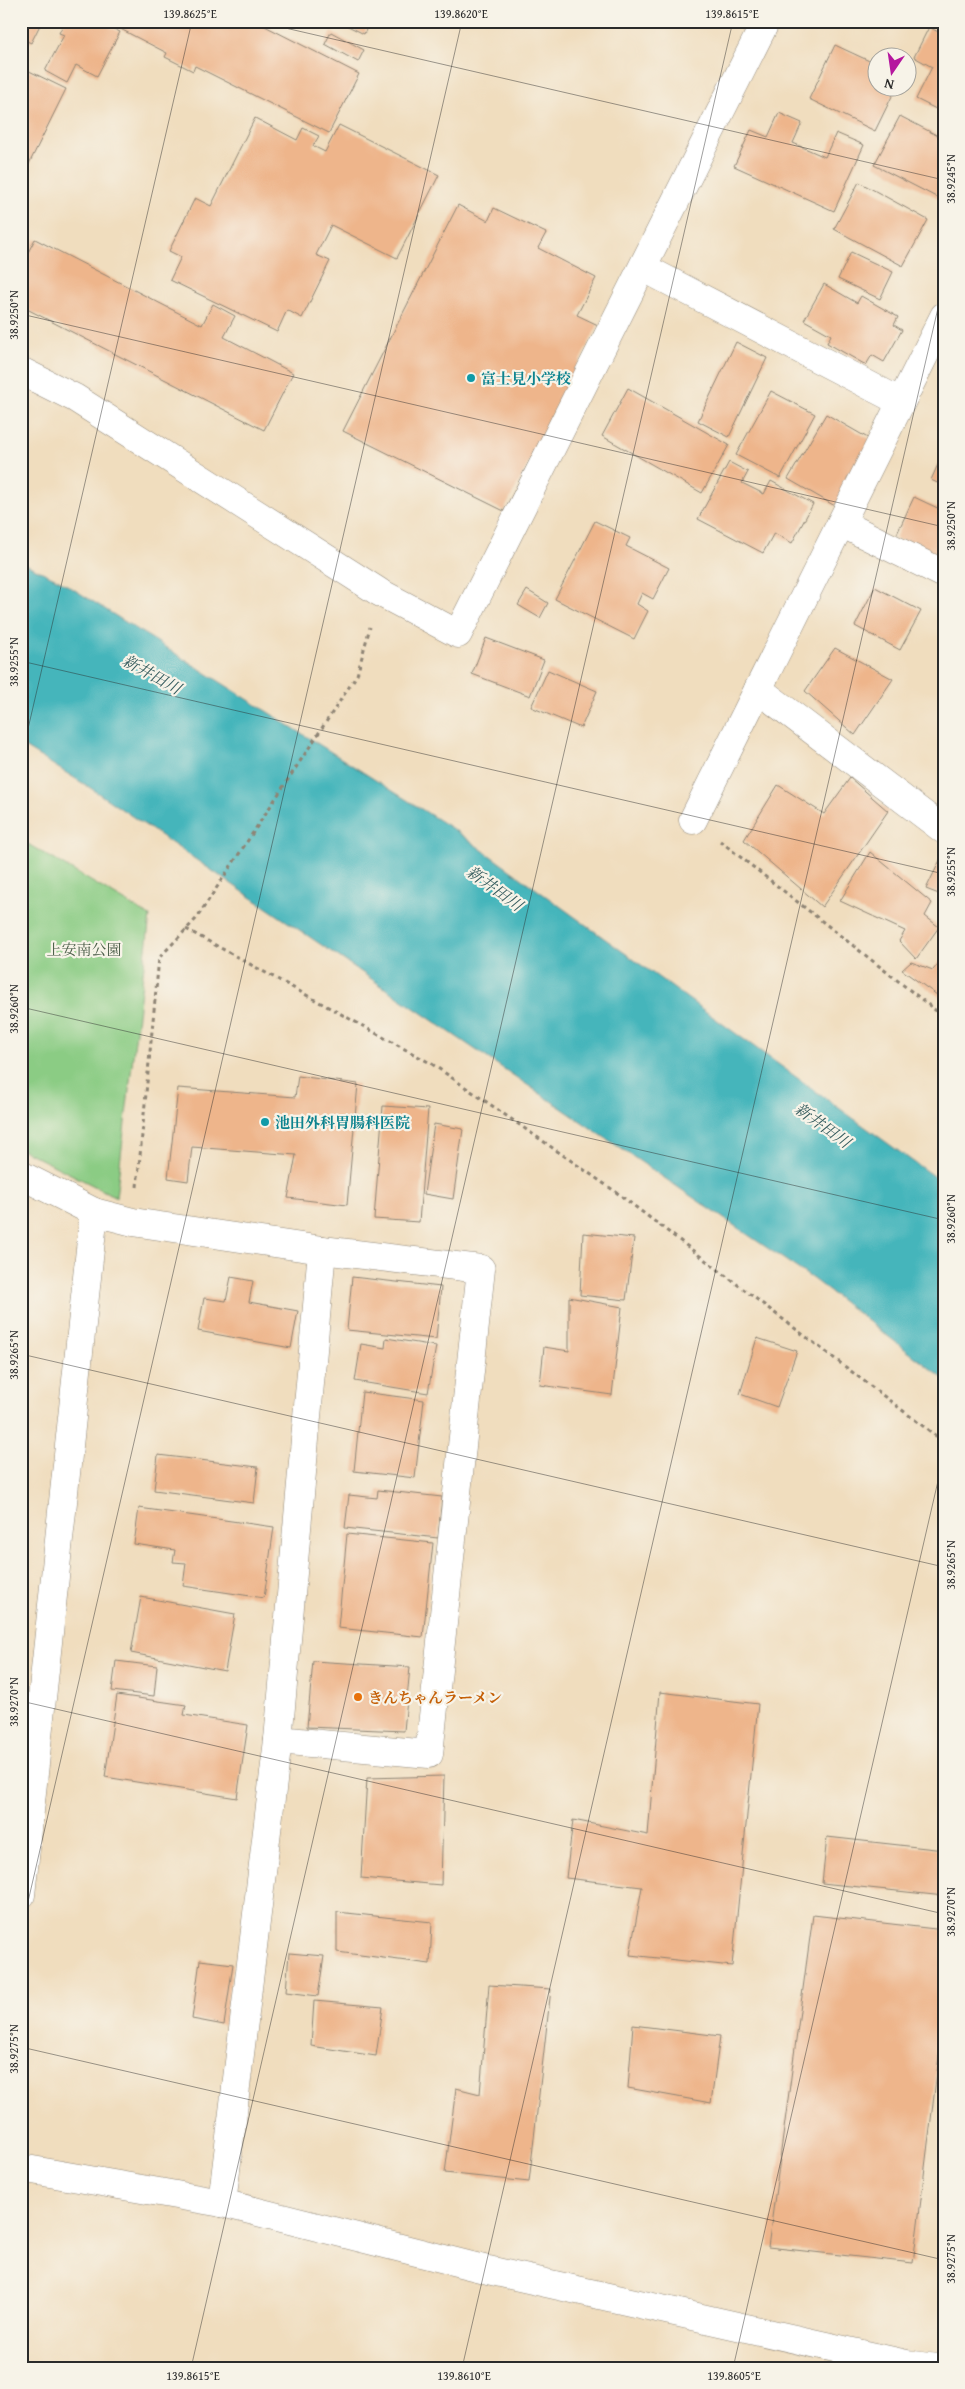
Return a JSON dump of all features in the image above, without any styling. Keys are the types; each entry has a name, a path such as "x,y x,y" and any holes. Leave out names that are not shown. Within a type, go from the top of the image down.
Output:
{"street":[{"path":"21,371 75,398 379,592 458,634 644,268 766,21"},
{"path":"644,268 901,402"},
{"path":"693,820 944,316"},
{"path":"841,523 944,574"},
{"path":"758,689 944,830"},
{"path":"21,1175 94,1212 133,1222 322,1250 481,1269 429,1754 278,1740"},
{"path":"21,1895 26,1826 94,1212"},
{"path":"222,2203 278,1740 322,1250"},
{"path":"21,2168 222,2203 488,2270 906,2366 936,2368"}],"path":[{"path":"133,1222 159,958 196,919 357,675 379,592"},
{"path":"693,820 944,1017"},
{"path":"186,929 432,1064 616,1192 944,1442"}],"green space":[{"name":"上安南公園","path":"21,840 150,916 116,1197 21,1149"}],"water":[{"name":"新井田川","path":"21,562 59,580 456,831 944,1184 944,1379 813,1279 89,787 21,745"}],"building":[{"path":"21,21 42,21 31,43 21,38"},
{"path":"65,21 98,21 120,32 97,76 76,65 67,83 45,71 64,35 59,33"},
{"path":"105,21 255,21 359,74 329,133 195,66 193,71 165,57 167,53"},
{"path":"338,21 370,21 364,34"},
{"path":"929,27 944,35 944,113 916,99 932,67 918,59 918,49"},
{"path":"331,32 364,50 358,62 325,44"},
{"path":"835,45 868,60 868,98 891,98 875,131 809,99"},
{"path":"21,67 66,89 21,180"},
{"path":"779,113 802,123 793,143 825,157 836,133 864,145 834,211 734,166 751,130 768,137"},
{"path":"900,116 944,139 944,201 874,165"},
{"path":"255,118 297,140 303,128 319,136 313,146 325,152 339,125 439,175 397,258 331,225 316,255 330,261 302,318 287,310 277,332 170,280 181,257 169,251 195,198 211,206"},
{"path":"859,182 928,220 903,266 834,229"},
{"name":"富士見小学校","path":"458,205 488,221 494,208 546,233 538,248 596,278 577,315 598,325 504,511 343,431"},
{"path":"35,239 202,325 213,304 235,316 224,337 293,373 264,430 21,306 21,261 23,262"},
{"path":"851,252 893,272 880,299 838,279"},
{"path":"824,284 857,303 861,296 898,317 894,325 902,330 884,362 872,355 866,365 827,343 831,335 804,320"},
{"path":"736,342 767,358 729,437 698,421"},
{"path":"628,388 729,445 702,493 602,436"},
{"path":"771,391 815,414 780,478 736,455"},
{"path":"826,414 873,441 835,506 788,479"},
{"path":"944,451 944,486 931,480"},
{"path":"729,462 748,472 742,483 764,494 771,481 813,504 792,543 774,533 763,553 698,519"},
{"path":"914,497 944,511 944,561 895,538"},
{"path":"595,521 630,538 626,546 669,568 653,599 642,593 637,604 648,611 634,639 555,599"},
{"path":"875,587 921,611 900,650 855,626"},
{"path":"527,590 548,603 540,618 518,605"},
{"path":"486,638 544,660 530,696 472,674"},
{"path":"835,648 893,679 855,735 805,691"},
{"path":"548,670 597,691 581,728 531,707"},
{"path":"850,778 888,811 822,907 744,840 778,785 824,814"},
{"path":"870,852 932,903 925,916 939,927 916,959 899,941 905,931 840,901"},
{"path":"944,852 944,896 926,889"},
{"path":"944,957 944,1000 902,970 911,962 933,970"},
{"name":"池田外科胃腸科医院","path":"298,1076 358,1084 347,1205 288,1198 296,1155 192,1147 188,1181 168,1178 178,1088 295,1097"},
{"path":"383,1106 428,1109 419,1222 374,1219"},
{"path":"434,1124 463,1129 453,1199 424,1194"},
{"path":"583,1233 634,1238 626,1300 580,1295"},
{"path":"231,1277 253,1281 249,1302 298,1311 291,1348 198,1331 204,1298 226,1301"},
{"path":"352,1277 441,1287 436,1339 347,1330"},
{"path":"569,1297 622,1307 612,1395 540,1385 544,1347 569,1351"},
{"path":"386,1338 436,1346 428,1393 355,1381 361,1344 385,1348"},
{"path":"757,1338 797,1351 777,1407 740,1394"},
{"path":"362,1392 424,1400 415,1478 354,1471"},
{"path":"158,1455 258,1467 254,1503 154,1490"},
{"path":"378,1490 442,1497 438,1538 345,1528 349,1495 377,1498"},
{"path":"139,1508 274,1527 264,1598 183,1586 186,1563 173,1562 175,1550 134,1544"},
{"path":"347,1534 433,1543 423,1637 338,1628"},
{"path":"141,1597 235,1614 225,1671 131,1653"},
{"path":"116,1661 157,1666 154,1696 112,1691"},
{"name":"きんちゃんラーメン","path":"313,1661 410,1667 404,1731 307,1727"},
{"path":"660,1692 758,1704 732,1966 630,1955 642,1887 566,1878 573,1820 648,1835"},
{"path":"117,1695 186,1705 184,1715 248,1725 237,1798 105,1777"},
{"path":"444,1776 441,1885 361,1878 367,1778"},
{"path":"827,1837 944,1850 944,1896 822,1883"},
{"path":"337,1912 432,1922 430,1964 337,1952"},
{"path":"813,1915 944,1930 944,2016 913,2263 768,2247"},
{"path":"289,1953 324,1956 318,1996 286,1992"},
{"path":"200,1960 233,1964 224,2025 192,2019"},
{"path":"489,1985 551,1989 529,2182 445,2173 456,2088 480,2094"},
{"path":"314,2001 383,2007 376,2056 311,2046"},
{"path":"633,2025 720,2036 711,2103 628,2088"}],"place":[{"name":"富士見小学校","path":"471,378"},
{"name":"池田外科胃腸科医院","path":"265,1122"},
{"name":"きんちゃんラーメン","path":"358,1697"}]}
